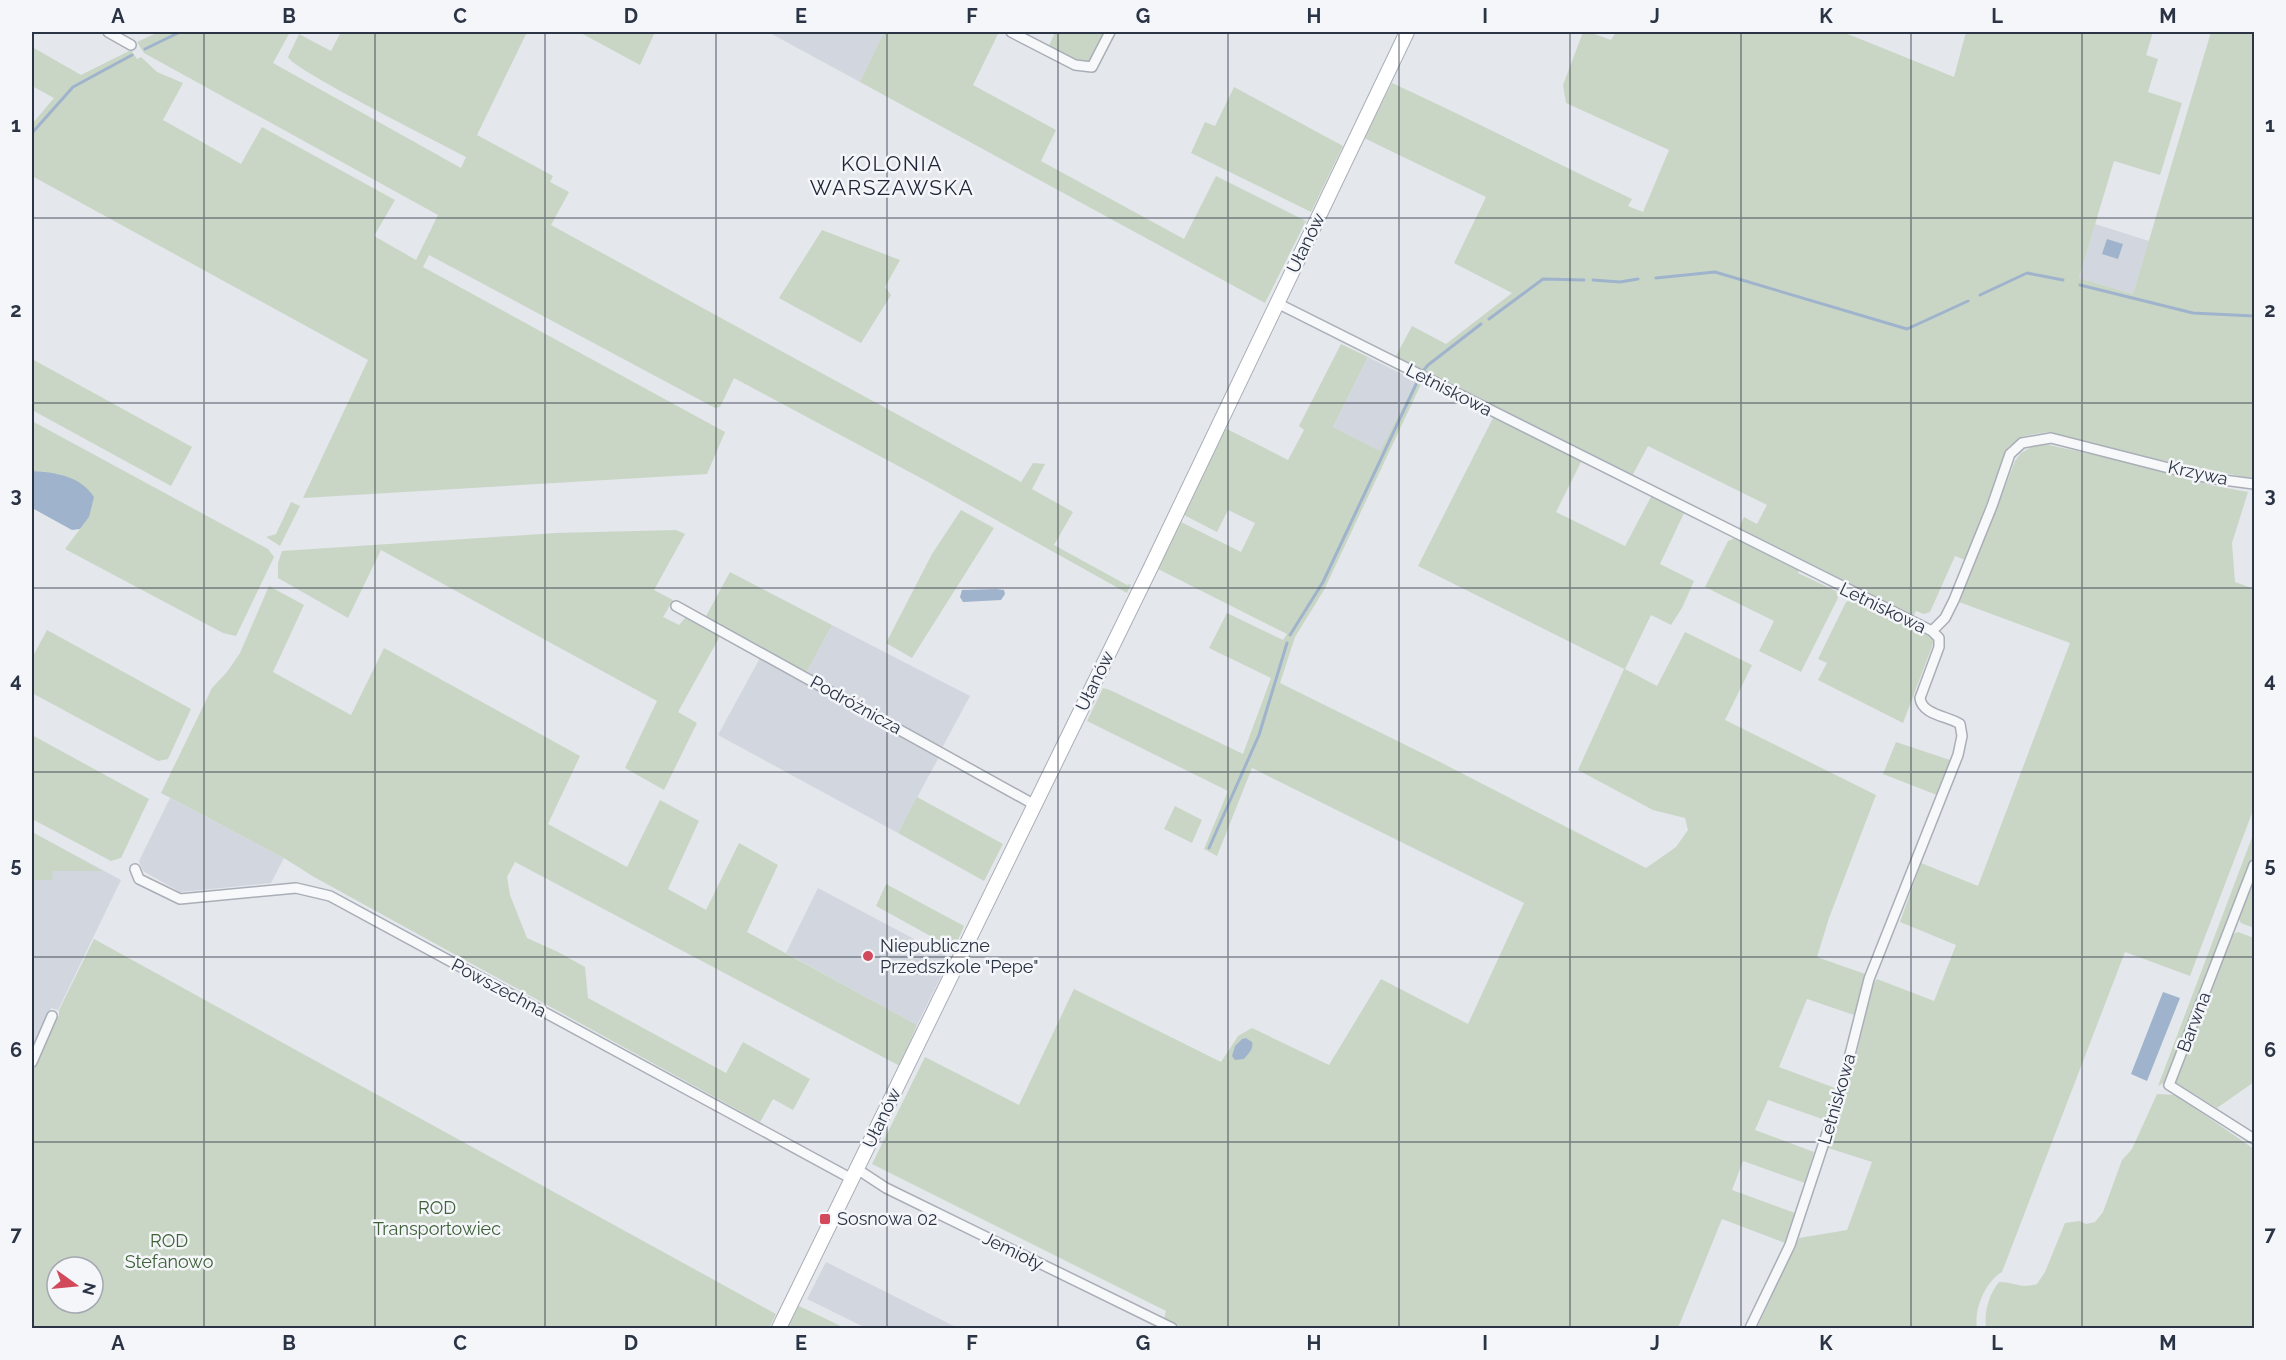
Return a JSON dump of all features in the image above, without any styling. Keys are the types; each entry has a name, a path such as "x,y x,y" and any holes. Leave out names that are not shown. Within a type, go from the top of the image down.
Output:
{"street":[{"path":"108,32 131,45"},
{"path":"1011,32 1075,65 1092,67 1110,32"},
{"name":"Ułanów","path":"779,1329 1035,805 1407,32"},
{"name":"Letniskowa","path":"1277,303 1932,632 1939,638 1939,647 1920,698 1921,705 1925,709 1953,719 1960,724 1961,744 1869,979 1840,1094 1790,1245 1750,1329"},
{"name":"Krzywa","path":"1932,632 1945,618 1954,600 1992,506 2010,454 2015,448 2031,441 2051,438 2208,478 2254,484"},
{"name":"Podróżnicza","path":"676,606 1035,805"},
{"name":"Barwna","path":"2254,865 2169,1085 2254,1139"},
{"name":"Powszechna","path":"135,868 140,879 180,899 296,888 330,896 855,1174"},
{"path":"32,1062 52,1016"},
{"name":"Jemioły","path":"855,1174 1172,1329"}],"shaded area":[{"path":"768,32 884,32 860,82"},
{"path":"2095,224 2149,241 2133,294 2079,278"},
{"path":"1368,357 1416,381 1380,451 1333,427"},
{"path":"832,625 970,696 942,748 806,673"},
{"path":"760,658 940,755 898,833 718,735"},
{"path":"170,798 284,858 271,883 180,892 143,871 139,861"},
{"path":"32,832 121,880 58,1010 51,1008 32,1054"},
{"name":"Niepubliczne Przedszkole \"Pepe\"","path":"818,888 950,958 917,1025 786,953"},
{"path":"826,1262 958,1328 866,1328 807,1299"}],"green space":[{"path":"159,32 290,32 273,63 461,168 466,157 340,91 296,64 288,57 299,34 331,51 341,32 527,32 477,135 553,176 550,182 569,192 551,225 1021,482 1033,463 1045,464 1032,489 1073,512 1054,545 1127,585 1131,584 1127,593 930,483 734,378 720,407 715,408 429,255 423,267 725,432 707,474 303,498 368,360 32,176 32,124 54,98 32,86 32,47 81,75 131,50 137,59 141,57 157,72 183,83 163,120 241,164 262,127 395,200 374,236 416,260 438,215 144,53 137,42"},
{"path":"579,32 655,32 640,65"},
{"path":"884,32 999,32 973,85 1056,130 1041,161 1184,239 1216,176 1306,221 1265,303 860,82"},
{"path":"1055,32 1104,32 1090,61 1083,63 1049,46"},
{"path":"1583,32 1611,40 1616,32 1843,32 1954,77 1966,32 2153,32 2146,55 2158,59 2148,92 2182,103 2160,175 2114,161 2079,278 2133,294 2211,32 2254,32 2254,479 2142,456 2048,432 2024,436 2008,447 1965,560 1955,556 1930,612 1924,614 1916,611 1912,618 1738,530 1744,517 1757,524 1767,505 1648,446 1631,478 1395,358 1412,326 1446,344 1512,293 1454,263 1486,197 1364,138 1392,83 1632,199 1628,206 1643,212 1669,150 1566,103 1563,85"},
{"path":"1234,87 1343,146 1311,212 1191,153 1205,122 1215,126"},
{"path":"822,230 900,260 885,287 891,295 861,343 779,298"},
{"path":"1341,344 1368,357 1333,427 1380,451 1418,377 1423,380 1324,590 1295,637 1280,683 1646,868 1676,847 1688,830 1685,818 1653,810 1578,770 1624,669 1418,566 1494,416 1582,460 1556,512 1625,546 1652,495 1685,511 1660,564 1694,581 1682,608 1671,625 1651,615 1625,669 1657,686 1685,632 1752,665 1725,720 1876,795 1829,918 1817,957 1865,974 1854,1015 1807,999 1779,1067 1835,1088 1825,1120 1768,1100 1755,1130 1814,1152 1805,1183 1743,1161 1732,1190 1795,1213 1785,1243 1722,1219 1678,1328 1184,1328 1164,1319 1166,1311 872,1164 925,1057 1019,1105 1074,989 1221,1062 1238,1036 1252,1028 1329,1065 1381,979 1468,1024 1524,903 1252,768 1217,856 1204,849 1228,791 1087,721 1103,688 1243,754 1271,678 1209,648 1227,613 1283,640 1287,634 1156,568 1179,521 1241,552 1255,523 1228,510 1217,532 1182,514 1225,428 1288,460 1304,430 1299,426"},
{"path":"32,359 192,447 171,486 32,410"},
{"path":"32,421 268,549 274,557 236,636 223,633 65,549 89,517 46,472 32,471"},
{"path":"2035,445 2049,445 2140,465 2210,485 2248,492 2232,543 2235,582 2254,589 2254,808 2190,976 2125,952 2002,1272 1990,1282 1982,1297 1977,1313 1977,1328 1757,1328 1799,1238 1847,1230 1872,1162 1828,1148 1853,1070 1872,985 1877,979 1934,1001 1956,945 1900,922 1921,863 1978,886 2070,643 1959,602 2015,461 2021,453"},
{"path":"291,502 300,506 280,546 266,537 276,534"},
{"path":"961,510 994,528 912,658 886,643 932,554"},
{"path":"676,530 685,534 654,590 673,600 663,617 679,625 686,617 720,636 678,712 697,723 664,790 625,768 657,701 381,550 348,618 278,578 278,563 282,551 556,533"},
{"path":"1735,538 1800,569 1798,573 1836,591 1838,598 1801,672 1759,651 1774,621 1705,587 1728,541"},
{"path":"730,572 832,625 806,673 705,618"},
{"path":"269,586 304,605 273,672 351,715 384,648 580,756 548,824 627,867 660,800 699,821 668,889 706,910 739,843 778,865 747,932 917,1025 900,1066 515,862 507,877 510,895 527,938 585,967 588,998 726,1073 743,1042 810,1079 793,1110 773,1099 760,1122 314,877 284,858 161,793 212,688 240,653"},
{"path":"1853,599 1871,608 1873,605 1936,636 1903,723 1818,680 1827,663 1818,659 1846,602"},
{"path":"47,630 191,709 168,759 158,761 32,693 32,658"},
{"path":"32,735 149,799 121,858 111,861 32,819"},
{"path":"1896,742 1950,760 1937,795 1883,774"},
{"path":"917,797 1003,844 984,881 898,833"},
{"path":"1175,806 1202,820 1192,843 1164,829"},
{"path":"32,832 103,871 53,871 52,880 32,880"},
{"path":"2254,832 2254,853 2167,1081 2158,1086"},
{"path":"2254,875 2254,928 2241,923 2238,917"},
{"path":"886,884 964,926 954,949 876,906"},
{"path":"2238,932 2254,938 2254,1082 2217,1108 2175,1082 2231,935"},
{"name":"ROD Transportowiec","path":"94,939 776,1314 769,1328 32,1328 32,1067 53,1021 59,1016 59,1010"},
{"path":"2157,1094 2176,1095 2254,1149 2254,1328 1986,1328 1988,1304 1999,1282 2022,1286 2037,1284 2045,1272 2065,1223 2095,1222 2103,1212 2122,1160 2132,1149"},
{"path":"796,1306 799,1306 845,1328 786,1328"}],"water":[{"path":"2107,239 2123,244 2118,259 2102,254"},
{"path":"32,471 66,476 89,490 94,497 89,517 80,529 72,530 32,508"},
{"path":"962,590 1004,590 1005,594 1001,600 963,602 960,597"},
{"path":"2163,992 2180,998 2147,1081 2131,1074"},
{"path":"1246,1038 1252,1042 1251,1049 1244,1059 1235,1060 1232,1056 1235,1046"}],"waterway":[{"path":"145,49 180,32"},
{"path":"32,133 73,87 132,55"},
{"path":"1656,278 1715,272 1907,329 1968,301"},
{"path":"1980,295 2027,273 2063,280"},
{"path":"1489,319 1543,279 1584,280"},
{"path":"1593,280 1620,282 1638,279"},
{"path":"2080,285 2193,313 2254,316"},
{"path":"1423,371 1481,324"},
{"path":"1290,635 1323,582 1419,378"},
{"path":"1209,848 1259,735 1287,643"}],"place":[{"name":"Niepubliczne Przedszkole \"Pepe\"","path":"868,956"},
{"name":"Sosnowa 02","path":"825,1219"}],"district":[{"name":"KOLONIA WARSZAWSKA","path":"892,176"}],"park label":[{"name":"ROD Stefanowo","path":"169,1251"}]}
